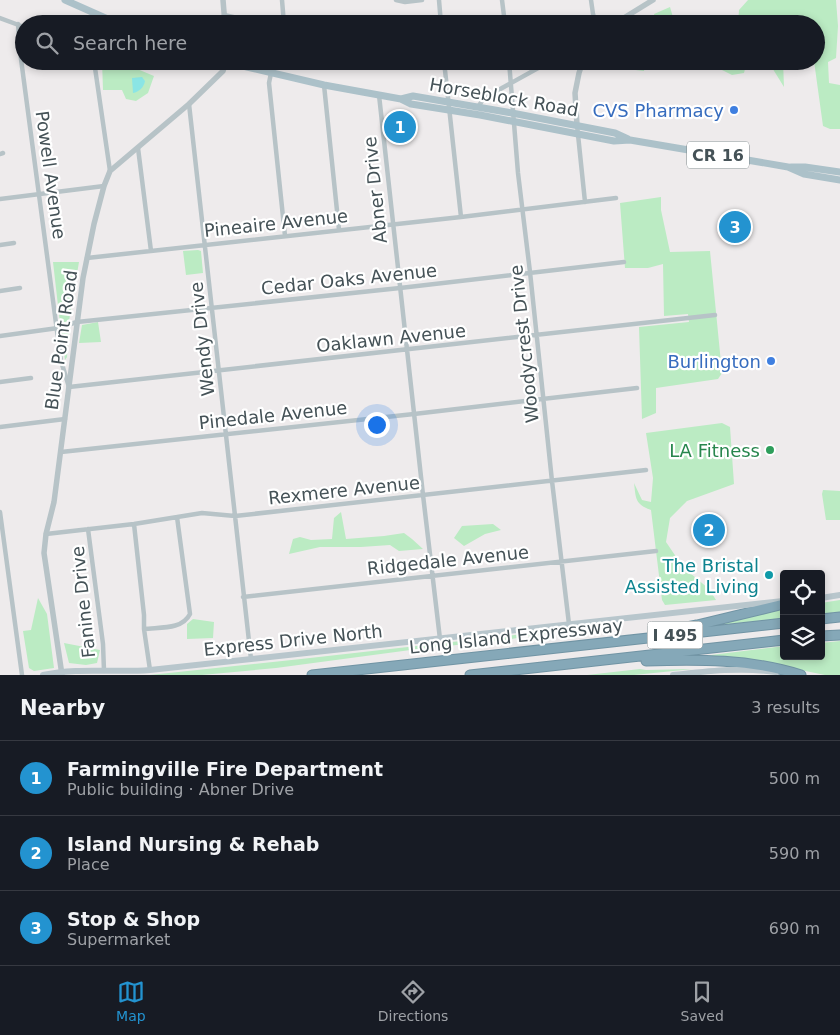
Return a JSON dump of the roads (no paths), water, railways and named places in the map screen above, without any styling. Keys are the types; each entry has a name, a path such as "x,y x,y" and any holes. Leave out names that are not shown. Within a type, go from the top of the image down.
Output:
{"highway":[{"path":"566,647 632,634 689,627 780,604"},
{"path":"825,619 840,618"},
{"name":"Long Island Expressway","path":"312,675 780,623"},
{"path":"825,636 840,635"},
{"name":"Long Island Expressway","path":"470,675 780,640"},
{"path":"583,662 720,661 781,669 802,675"}],"main road":[{"path":"65,0 100,15"},
{"name":"Horseblock Road","path":"258,70 324,85 401,99 411,104 614,140 630,140 788,167 805,166 840,172"},
{"name":"Horseblock Road","path":"401,99 413,96 512,113 615,133 630,140"},
{"name":"Horseblock Road","path":"788,167 804,174 840,180"},
{"path":"825,597 840,595"},
{"name":"Express Drive North","path":"43,675 150,670 569,624 780,603"},
{"path":"672,675 738,669 802,675"}],"street":[{"path":"223,0 224,15"},
{"path":"282,0 283,15"},
{"path":"396,0 406,2 422,0"},
{"path":"439,0 440,15"},
{"path":"502,0 504,15"},
{"path":"592,0 593,15"},
{"path":"629,15 653,0"},
{"path":"0,18 15,23"},
{"name":"Powell Avenue","path":"22,70 61,361 69,388"},
{"path":"95,70 110,171"},
{"name":"Blue Point Road","path":"62,673 44,553 46,534 54,502 83,278 104,186 110,171 189,104 223,70"},
{"path":"445,70 461,217"},
{"name":"Woodycrest Drive","path":"510,70 512,113 522,210 569,624"},
{"path":"478,107 484,98 535,70"},
{"path":"580,70 575,94 585,202"},
{"path":"271,73 269,83 285,236"},
{"path":"324,85 339,230"},
{"name":"Abner Drive","path":"379,95 406,350 440,638"},
{"name":"Wendy Drive","path":"189,104 251,660"},
{"path":"138,148 151,251"},
{"path":"0,199 104,186"},
{"name":"Pineaire Avenue","path":"87,258 616,198"},
{"path":"0,245 14,243"},
{"name":"Cedar Oaks Avenue","path":"0,336 58,328 77,322 624,262"},
{"path":"0,291 20,288"},
{"name":"Oaklawn Avenue","path":"69,388 716,315"},
{"path":"0,382 31,378"},
{"name":"Pinedale Avenue","path":"61,452 637,388"},
{"path":"0,427 65,418"},
{"name":"Rexmere Avenue","path":"46,534 134,524 202,513 235,516 646,470"},
{"path":"0,512 22,675"},
{"path":"144,629 179,625 190,614 178,517"},
{"path":"134,524 150,670"},
{"name":"Fanine Drive","path":"88,529 103,644 104,671"},
{"name":"Ridgedale Avenue","path":"244,596 656,551"}],"water":[{"path":"142,77 145,81 144,85 133,93 132,78"}],"place":[{"name":"CVS Pharmacy","path":"734,110"},
{"name":"Farmingville Fire Department","path":"400,127"},
{"name":"Stop & Shop","path":"735,227"},
{"name":"Burlington","path":"771,361"},
{"name":"LA Fitness","path":"770,450"},
{"name":"Island Nursing & Rehab","path":"709,530"},
{"name":"The Bristal Assisted Living","path":"769,575"}]}
